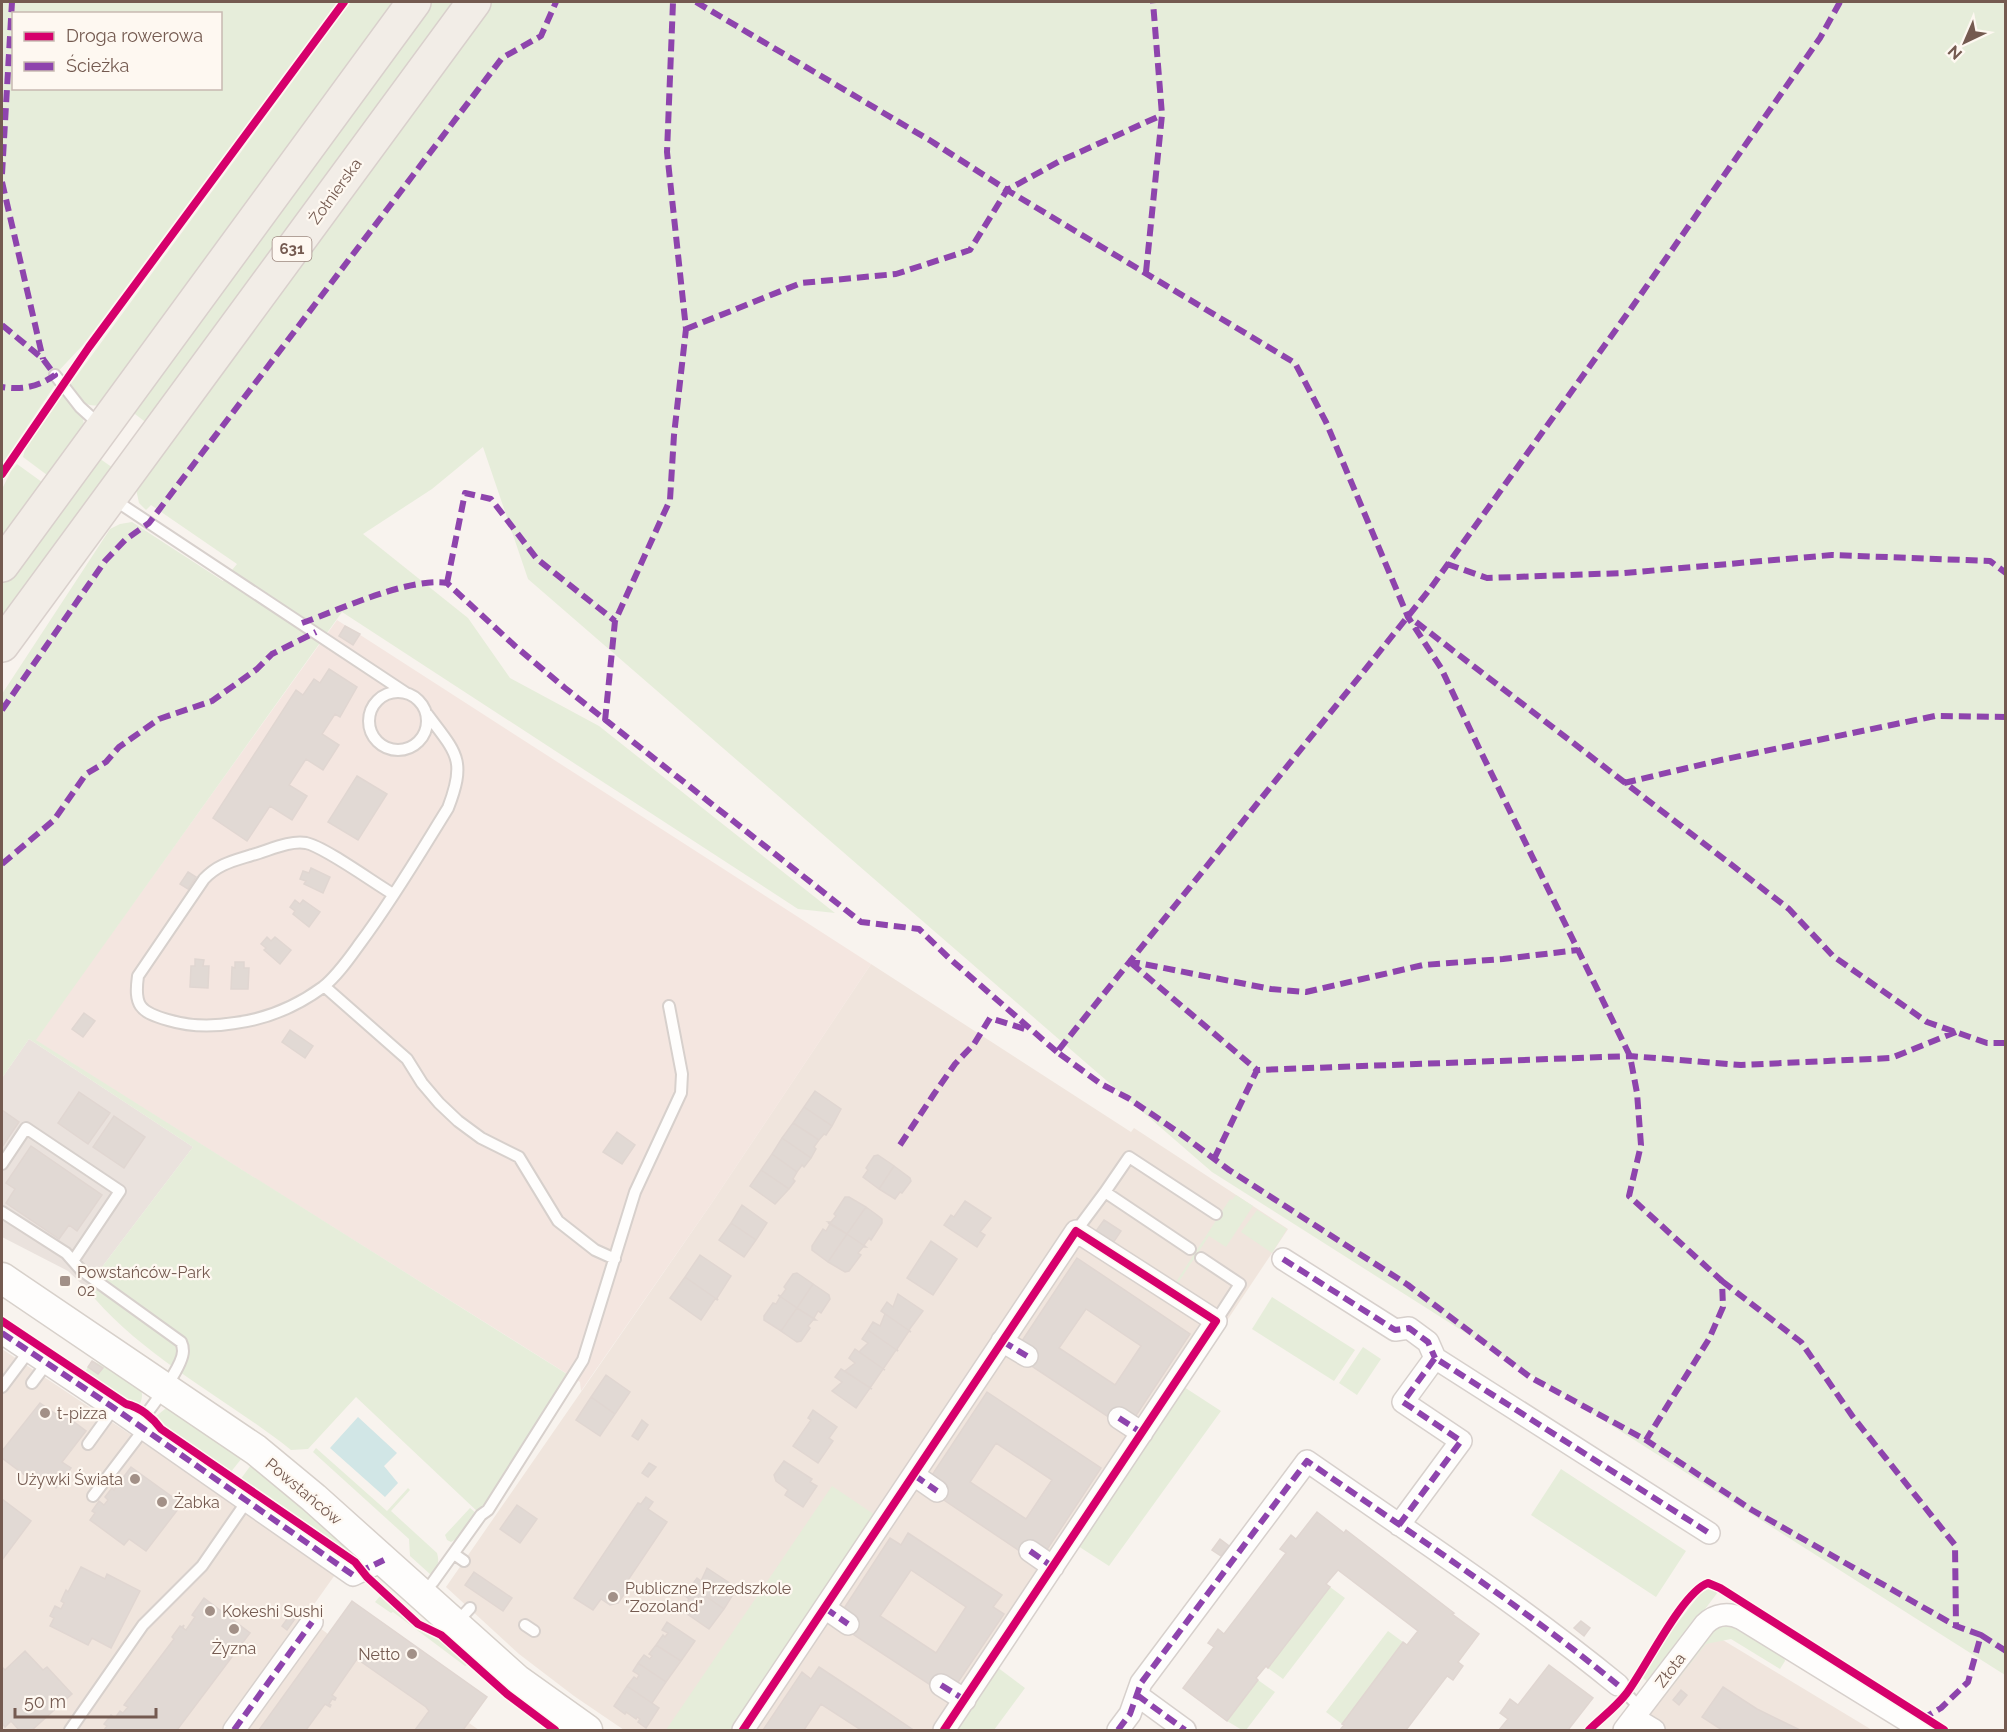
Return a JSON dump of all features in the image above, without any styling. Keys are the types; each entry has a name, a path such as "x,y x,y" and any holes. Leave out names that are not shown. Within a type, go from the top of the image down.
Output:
{"main road":[{"path":"2,565 414,2"},
{"name":"Żołnierska","path":"110,497 474,2"},
{"name":"631","path":"2,645 110,497"}],"street":[{"path":"743,1731 1076,1231 1216,1321 944,1731"},
{"path":"1283,1259 1395,1330 1409,1328 1428,1342 1435,1358 1709,1533"},
{"name":"Powstańców","path":"2,1278 256,1450 314,1498 421,1594 463,1616 517,1680 587,1731"},
{"path":"2,1333 114,1408 353,1575 384,1560"},
{"path":"1002,1341 1027,1356"},
{"path":"1399,1525 1461,1441 1403,1402 1435,1358"},
{"path":"1119,1418 1142,1433"},
{"path":"1118,1731 1130,1714 1142,1683 1307,1461 1566,1643 1618,1685"},
{"path":"914,1474 937,1491"},
{"path":"1030,1551 1053,1567"},
{"path":"825,1608 849,1624"},
{"name":"Złota","path":"1633,1719 1705,1624 1711,1618 1720,1615 1736,1616 1742,1619 1922,1731"},
{"path":"234,1731 312,1622"},
{"path":"941,1685 965,1700"},
{"path":"1137,1695 1185,1731"},
{"path":"1633,1719 1654,1731"}],"lane":[{"path":"55,375 80,407 103,427"},
{"path":"110,497 415,697 423,704 427,714 453,749 459,768 448,808 376,922 348,960 324,986 269,1015 240,1023 202,1027 184,1025 149,1014 138,1004 135,993 138,976 204,879 214,869 225,863 292,844 306,843 321,849 393,894"},
{"path":"406,693 386,694 372,708 369,718 370,728 381,745 400,750 410,748 419,742 428,724 427,714"},
{"path":"324,986 407,1059 428,1090 458,1121 481,1138 519,1157 558,1221 595,1250 615,1259"},
{"path":"421,1594 433,1582 488,1510 583,1360 635,1192 681,1093 682,1074 669,1006"},
{"path":"2,1164 26,1128 120,1191 73,1261"},
{"path":"1076,1231 1129,1156 1216,1214"},
{"path":"1105,1192 1190,1249"},
{"path":"2,1212 66,1253 81,1270 181,1342 184,1350 182,1360 141,1427 93,1496"},
{"path":"1201,1258 1240,1284 1216,1321"},
{"path":"2,1387 29,1351"},
{"path":"32,1383 47,1363"},
{"path":"88,1444 114,1408"},
{"path":"70,1731 143,1625 202,1566 247,1500"},
{"path":"454,1554 464,1561"},
{"path":"1618,1685 1633,1719"}],"shaded area":[{"path":"337,620 871,964 709,1207 581,1391 580,1382 35,1040"},
{"path":"871,964 1131,1132 1134,1128 1288,1229 954,1730 624,1730 519,1654 446,1587 709,1207"},
{"path":"29,1039 193,1147 86,1288 68,1271 2,1237 2,1078"},
{"path":"2,1349 337,1572 305,1617 328,1634 352,1601 487,1697 469,1723 479,1730 2,1730"},
{"path":"358,1417 397,1453 384,1466 398,1483 385,1497 330,1448"},
{"path":"1703,1628 1872,1730 1626,1730"}],"green space":[{"path":"2,2 337,2 83,345 51,379 55,385 2,464"},
{"path":"351,2 399,2 102,404 87,404 70,385"},
{"path":"431,2 457,2 148,424 131,411"},
{"path":"488,2 2005,2 2005,1675 1212,1172 528,579 483,447 432,489 363,534 468,618 510,678 599,726 835,913 798,909 342,612 36,1040 567,1374 479,1513 356,1397 308,1449 291,1450 157,1355 131,1334 86,1288 193,1147 29,1039 2,1078 2,694 110,529 132,522 223,581 237,564 151,505 146,510 139,503 136,489"},
{"path":"63,395 83,418 84,426 51,478 23,457 25,450"},
{"path":"96,456 116,470 2,627 2,584"},
{"path":"17,464 46,485 2,546 2,489"},
{"path":"1236,1195 1253,1206 1226,1247 1209,1236 1176,1286 1174,1285 1230,1199 1232,1200"},
{"path":"1257,1210 1287,1229 1272,1253 1241,1232"},
{"path":"1272,1297 1355,1350 1334,1381 1252,1329"},
{"path":"1363,1347 1381,1359 1357,1395 1339,1383"},
{"path":"92,1361 135,1383 141,1389 142,1394 139,1406 127,1401 85,1372 88,1367 98,1374 102,1368"},
{"path":"1184,1387 1221,1411 1109,1566 1078,1546"},
{"path":"165,1409 170,1409 242,1458 230,1473 165,1427 155,1417"},
{"path":"316,1448 387,1511 408,1488 410,1490 391,1511 437,1553 437,1565 431,1575 410,1556 409,1539 313,1452"},
{"path":"251,1465 362,1560 361,1562 240,1480"},
{"path":"1561,1469 1686,1551 1656,1597 1531,1515"},
{"path":"832,1486 875,1515 730,1730 666,1730"},
{"path":"470,1508 476,1513 458,1538 451,1542 447,1540 445,1535"},
{"path":"1330,1587 1345,1598 1283,1679 1268,1668"},
{"path":"1708,1589 1718,1592 1649,1683 1643,1678 1656,1651 1700,1594"},
{"path":"381,1595 418,1628 436,1637 467,1665 465,1666 393,1612 391,1613 375,1602"},
{"path":"1726,1625 1737,1627 1784,1656 1785,1661 1780,1669 1731,1639 1706,1644 1664,1694 1711,1633"},
{"path":"1388,1631 1403,1642 1342,1724 1326,1712"},
{"path":"997,1667 1025,1688 994,1730 954,1730"},
{"path":"1258,1680 1275,1692 1246,1730 1242,1730 1227,1721"}],"building":[{"path":"345,626 360,634 353,645 339,636"},
{"path":"329,669 357,687 340,717 335,714 322,734 339,745 323,770 306,759 289,785 307,796 292,820 270,806 247,841 213,818 296,690 303,695 314,679 320,683"},
{"path":"357,776 387,794 358,840 328,822"},
{"path":"311,868 330,877 323,893 304,884 306,881 300,879 303,871 309,873"},
{"path":"188,872 196,877 188,889 180,884"},
{"path":"295,900 300,904 303,900 320,912 309,927 293,914 295,911 290,907"},
{"path":"267,937 271,941 275,937 291,950 280,964 264,950 266,948 261,944"},
{"path":"195,959 204,960 203,966 209,966 208,988 190,987 191,966 195,966"},
{"path":"235,962 244,962 244,968 249,968 248,989 231,989 232,967 235,968"},
{"path":"84,1013 95,1021 83,1037 72,1029"},
{"path":"290,1030 313,1046 305,1058 282,1042"},
{"path":"815,1091 841,1109 832,1126 804,1107"},
{"path":"79,1092 110,1113 88,1144 58,1123"},
{"path":"804,1107 832,1126 819,1140 793,1123"},
{"path":"2,1110 19,1122 2,1147"},
{"path":"114,1116 145,1137 124,1168 93,1147"},
{"path":"793,1123 819,1140 811,1158 782,1138"},
{"path":"617,1132 635,1145 622,1164 603,1152"},
{"path":"782,1138 811,1158 797,1172 772,1154"},
{"path":"31,1146 102,1195 77,1231 69,1225 59,1239 6,1203 15,1189 6,1183"},
{"path":"772,1154 797,1172 793,1179 795,1181 789,1189 761,1170"},
{"path":"878,1155 894,1166 879,1189 863,1177 874,1156"},
{"path":"894,1166 911,1181 895,1199 879,1189"},
{"path":"761,1170 789,1189 775,1204 750,1186"},
{"path":"845,1197 866,1207 847,1234 828,1222 836,1216 834,1214"},
{"path":"965,1201 991,1218 980,1232 985,1235 977,1247 944,1225 951,1215 954,1217"},
{"path":"742,1205 767,1223 756,1240 731,1223"},
{"path":"866,1207 882,1219 882,1223 871,1240 869,1238 864,1245 866,1247 847,1234"},
{"path":"1104,1220 1121,1231 1113,1243 1096,1231"},
{"path":"731,1223 756,1240 744,1257 719,1240"},
{"path":"830,1224 847,1234 828,1262 812,1250 812,1246 823,1229 826,1231"},
{"path":"847,1234 866,1247 858,1253 861,1255 849,1271 845,1272 828,1262"},
{"path":"931,1241 957,1259 933,1295 907,1278"},
{"path":"700,1255 731,1276 717,1298 718,1300 685,1277"},
{"path":"1077,1258 1190,1334 1133,1420 1116,1422 1024,1361 1020,1344","holes":["1086,1309 1141,1346 1115,1385 1059,1348"]},
{"path":"797,1273 813,1284 797,1308 778,1295 781,1296 793,1274"},
{"path":"685,1277 718,1300 715,1299 701,1320 670,1298"},
{"path":"813,1284 829,1295 830,1299 821,1313 818,1311 814,1318 816,1320 797,1308"},
{"path":"898,1294 923,1311 909,1330 911,1332 881,1311 887,1302 893,1307"},
{"path":"778,1295 797,1308 781,1331 764,1320 764,1316 773,1303 776,1304 780,1297"},
{"path":"797,1308 816,1320 808,1326 810,1328 801,1341 797,1342 781,1331"},
{"path":"885,1314 911,1332 909,1331 897,1349 898,1351 868,1330 873,1322 880,1326"},
{"path":"868,1330 898,1351 896,1350 883,1369 859,1352 868,1343 862,1339"},
{"path":"855,1349 885,1370 883,1369 870,1388 845,1371 855,1363 849,1358"},
{"path":"92,1361 103,1368 98,1374 88,1367"},
{"path":"841,1369 872,1389 870,1388 856,1408 832,1391 842,1382 835,1377"},
{"path":"606,1375 630,1392 615,1414 591,1397"},
{"path":"987,1392 1101,1468 1044,1554 1027,1556 935,1494 930,1478","holes":["996,1443 1052,1480 1026,1519 970,1482"]},
{"path":"591,1397 615,1414 600,1436 576,1420"},
{"path":"40,1403 56,1414 58,1410 86,1431 62,1462 71,1468 56,1488 39,1475 34,1482 2,1458 2,1451"},
{"path":"813,1410 837,1427 829,1438 833,1441 818,1463 793,1446 811,1420 808,1418"},
{"path":"642,1420 648,1425 638,1440 632,1436"},
{"path":"784,1461 812,1479 810,1482 817,1486 803,1507 785,1495 788,1490 776,1481 774,1475"},
{"path":"649,1463 656,1467 648,1477 642,1473"},
{"path":"131,1467 182,1504 146,1551 129,1539 124,1545 90,1520 95,1513 92,1511 99,1501 104,1505 108,1500 105,1497 112,1488 114,1490"},
{"path":"646,1497 653,1502 648,1509 667,1522 624,1586 628,1589 618,1603 610,1605 601,1599 593,1610 574,1598 638,1503 641,1504"},
{"path":"2,1499 31,1521 2,1560"},
{"path":"517,1505 537,1519 520,1543 500,1529"},
{"path":"1317,1512 1344,1533 1346,1530 1479,1634 1458,1662 1463,1666 1453,1680 1447,1676 1406,1730 1340,1730 1344,1725 1342,1724 1403,1642 1407,1645 1418,1631 1338,1570 1326,1584 1330,1587 1268,1668 1266,1666 1256,1678 1258,1680 1227,1721 1183,1688 1214,1647 1208,1643 1218,1629 1224,1634 1286,1553 1280,1549 1291,1535 1296,1539"},
{"path":"908,1533 1002,1595 993,1607 1004,1614 956,1685 938,1690 845,1629 843,1610 890,1538 901,1545","holes":["911,1570 966,1607 936,1653 880,1616"]},
{"path":"1220,1539 1229,1546 1221,1556 1212,1550"},
{"path":"81,1567 105,1579 107,1574 140,1591 111,1648 92,1638 88,1645 50,1626 54,1618 50,1616 55,1606 61,1609 64,1603 61,1601 66,1590 68,1592"},
{"path":"707,1568 737,1588 724,1609 691,1586 697,1578 701,1581"},
{"path":"474,1572 512,1598 503,1611 465,1585"},
{"path":"691,1586 724,1609 709,1629 680,1609 689,1599 685,1596"},
{"path":"204,1598 250,1633 177,1730 104,1730 107,1726 104,1724 111,1715 115,1718 120,1711 123,1713 128,1707 124,1705 174,1639 172,1637 180,1626 184,1625 183,1628 186,1630 195,1617 192,1615"},
{"path":"352,1601 487,1697 463,1730 415,1730 429,1711 426,1707 357,1659 332,1695 336,1698 332,1699 330,1707 325,1704 306,1730 259,1730"},
{"path":"292,1612 297,1616 287,1630 282,1626"},
{"path":"1581,1621 1590,1628 1584,1636 1574,1628"},
{"path":"667,1622 695,1641 681,1661 656,1645 663,1635 665,1637 668,1633 662,1630"},
{"path":"656,1645 681,1661 666,1682 638,1663 644,1655 650,1659 652,1656 649,1654"},
{"path":"25,1651 43,1670 47,1667 72,1694 32,1730 19,1730 11,1721 5,1727 2,1723 2,1669 5,1670"},
{"path":"638,1663 666,1682 652,1703 627,1686 634,1677 637,1679 639,1675 633,1671"},
{"path":"1549,1665 1593,1698 1568,1730 1499,1730 1508,1719 1500,1713 1510,1699 1518,1705"},
{"path":"819,1667 912,1729 861,1730 821,1704 804,1730 763,1730 802,1672 811,1679"},
{"path":"627,1686 659,1708 646,1728 638,1722 640,1719 626,1712 625,1714 614,1706"},
{"path":"1723,1687 1757,1709 1800,1730 1722,1730 1702,1717"},
{"path":"1681,1690 1687,1695 1679,1705 1673,1700"}],"marked path":[{"path":"2,174 12,2"},
{"path":"2,710 105,561 125,540 149,523 502,58 541,36 556,2"},
{"path":"605,721 615,621 670,500 674,435 686,329 667,152 673,2"},
{"path":"696,2 931,141 1007,190 1295,363 1326,422 1408,617 1441,668 1630,1056 1637,1093 1641,1145 1629,1196 1722,1281 1723,1307 1709,1339 1646,1440"},
{"path":"1146,272 1162,115 1153,2"},
{"path":"1840,2 1820,38 1630,310 1430,589 1057,1052 1101,1084 1128,1098 1181,1134 1229,1170 1408,1285 1530,1377 1646,1440 1752,1510 1956,1626 1981,1635 1968,1682 1941,1708 1924,1718"},
{"path":"686,329 801,283 896,274 970,250 1007,190 1060,161 1162,115"},
{"path":"2,182 43,359"},
{"path":"2,325 43,359 55,375 30,387 2,387"},
{"path":"447,583 465,493 491,499 537,559 615,621"},
{"path":"1447,564 1487,578 1624,573 1832,555 1990,561 2006,573"},
{"path":"302,623 394,590 431,582 447,583 515,646 565,688 861,922 919,929 1057,1052"},
{"path":"1416,622 1789,909 1833,956 1927,1022 1987,1043 2006,1043"},
{"path":"2,864 54,820 86,774 106,762 119,747 159,719 212,701 257,669 272,654 316,632"},
{"path":"1624,783 1721,760 1935,716 2006,717"},
{"path":"1128,961 1271,989 1306,992 1423,965 1578,950"},
{"path":"1131,963 1257,1070"},
{"path":"900,1145 955,1064 974,1044 990,1018 1028,1030"},
{"path":"1214,1159 1257,1070 1630,1056 1741,1065 1891,1058 1956,1032"},
{"path":"1283,1259 1395,1330 1409,1328 1428,1342 1435,1358"},
{"path":"1722,1281 1801,1342 1853,1417 1955,1545 1956,1626"},
{"path":"2,1333 114,1408 353,1575 384,1560"},
{"path":"1002,1341 1027,1356"},
{"path":"1399,1525 1461,1441 1403,1402 1435,1358 1709,1533"},
{"path":"1119,1418 1142,1433"},
{"path":"1118,1730 1130,1714 1141,1683 1307,1461 1504,1598 1618,1685"},
{"path":"914,1475 937,1491"},
{"path":"1030,1551 1053,1567"},
{"path":"825,1608 848,1624"},
{"path":"234,1730 312,1622"},
{"path":"1981,1635 2006,1651"},
{"path":"941,1685 965,1700"},
{"path":"1137,1695 1185,1730"}],"cycle path":[{"path":"2,474 89,347 344,2"},
{"path":"743,1730 1076,1231 1216,1321 944,1730"},
{"path":"2,1321 126,1404 141,1410 161,1429 355,1562 367,1577 418,1624 441,1635 507,1694 555,1730"},
{"path":"1589,1730 1626,1694 1675,1616 1698,1589 1708,1583 1720,1588 1944,1730"}],"place":[{"name":"Powstańców-Park 02","path":"65,1281"},
{"name":"t-pizza","path":"45,1413"},
{"name":"Używki Świata","path":"135,1479"},
{"name":"Żabka","path":"162,1502"},
{"name":"Publiczne Przedszkole \"Zozoland\"","path":"613,1597"},
{"name":"Kokeshi Sushi","path":"210,1611"},
{"name":"Żyzna","path":"234,1629"},
{"name":"Netto","path":"412,1654"}]}
